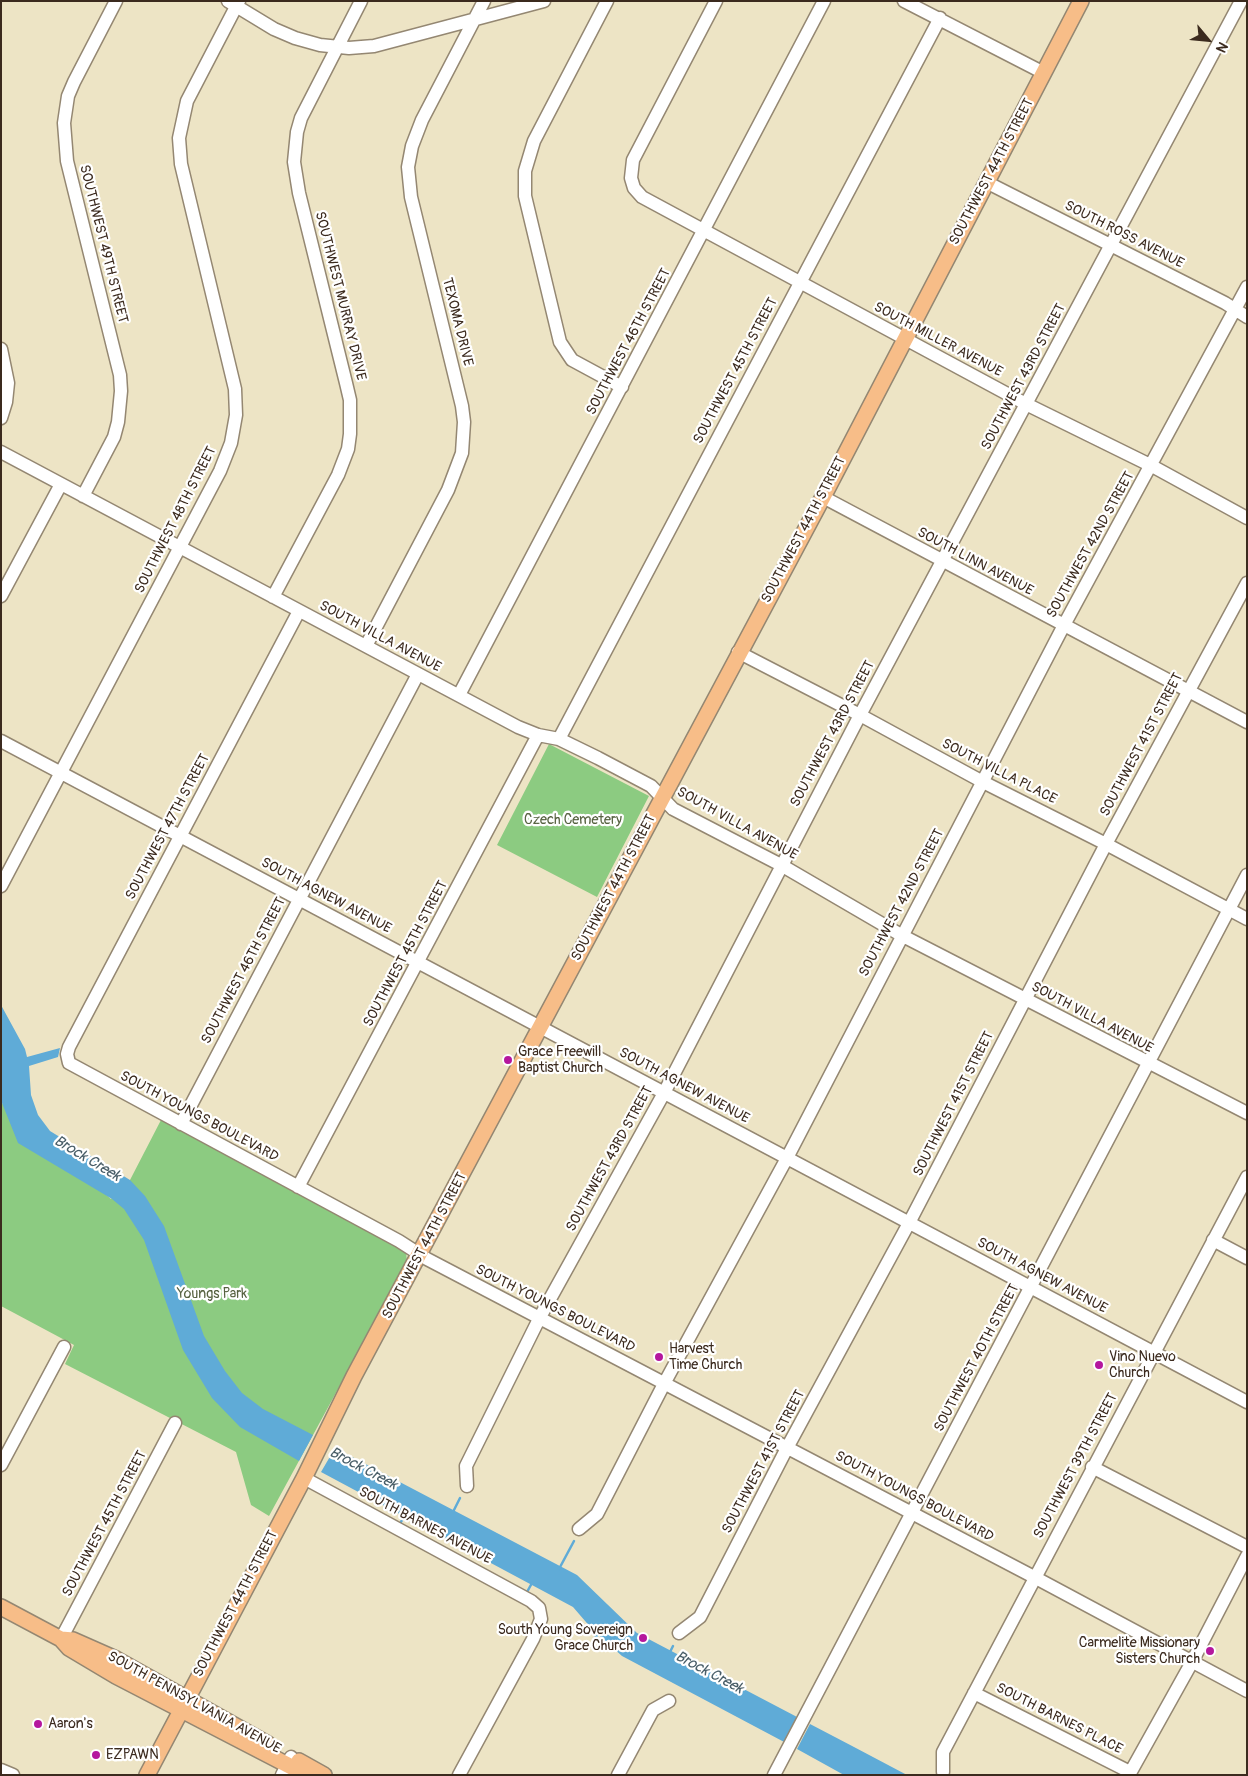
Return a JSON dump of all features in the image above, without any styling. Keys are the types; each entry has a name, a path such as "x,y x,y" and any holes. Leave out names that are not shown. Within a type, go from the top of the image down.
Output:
{"main road":[{"name":"SOUTHWEST 44TH STREET","path":"147,1775 304,1478 354,1376 420,1255 738,652 823,496 988,183 1081,1"},
{"name":"SOUTH PENNSYLVANIA AVENUE","path":"1,1607 61,1639 73,1640 116,1659 184,1704 307,1775"},
{"name":"SOUTH PENNSYLVANIA AVENUE","path":"287,1765 324,1775"}],"street":[{"name":"SOUTHWEST 49TH STREET","path":"83,496 114,437 120,414 121,391 120,375 67,161 64,123 68,96 116,1"},
{"name":"SOUTHWEST MURRAY DRIVE","path":"273,597 338,475 348,449 350,400 299,193 294,162 297,132 301,118 361,1"},
{"name":"TEXOMA DRIVE","path":"366,646 448,490 462,453 464,422 462,406 411,197 408,167 412,146 422,120 484,1"},
{"path":"234,3 285,33 337,48 374,46 544,1"},
{"path":"607,1 534,141 528,158 525,190 528,212 560,342 572,360 622,388"},
{"name":"SOUTH MILLER AVENUE","path":"716,1 635,154 630,173 634,188 642,197 1026,404 1152,466 1247,518"},
{"name":"SOUTHWEST 46TH STREET","path":"459,696 824,1"},
{"path":"904,1 1044,73"},
{"name":"SOUTHWEST 43RD STREET","path":"466,1486 466,1466 540,1317 664,1093 860,715 1112,246 1241,1"},
{"name":"SOUTHWEST 48TH STREET","path":"1,886 226,457 234,428 236,403 232,376 181,164 180,126 190,95 234,3"},
{"name":"SOUTHWEST 45TH STREET","path":"559,739 940,18"},
{"name":"SOUTH ROSS AVENUE","path":"988,183 1247,316"},
{"name":"SOUTHWEST 42ND STREET","path":"579,1528 597,1514 665,1382 787,1158 901,935 1064,626 1247,287"},
{"path":"1,349 8,382 6,402 1,418"},
{"name":"SOUTH VILLA AVENUE","path":"1,452 518,727 538,735 559,739 651,786 673,808 781,866 901,935 1148,1064 1247,1113"},
{"path":"1,596 61,484"},
{"name":"SOUTH LINN AVENUE","path":"823,496 942,562 1247,722"},
{"name":"SOUTHWEST 41ST STREET","path":"679,1633 700,1617 787,1448 909,1223 1106,844 1247,583"},
{"name":"SOUTHWEST 47TH STREET","path":"67,1059 69,1047 299,610"},
{"name":"SOUTH VILLA PLACE","path":"738,652 1247,919"},
{"name":"SOUTHWEST 46TH STREET","path":"181,1124 418,674"},
{"name":"SOUTHWEST 45TH STREET","path":"298,1187 538,735"},
{"name":"SOUTH AGNEW AVENUE","path":"1,740 1247,1402"},
{"name":"SOUTHWEST 40TH STREET","path":"774,1775 1247,875"},
{"name":"SOUTH YOUNGS BOULEVARD","path":"67,1059 74,1067 399,1241 420,1255 665,1382 1247,1691"},
{"name":"SOUTHWEST 39TH STREET","path":"943,1772 943,1752 1247,1177"},
{"path":"1213,1240 1247,1258"},
{"path":"1,1465 64,1347"},
{"name":"SOUTHWEST 45TH STREET","path":"61,1639 175,1423"},
{"path":"1092,1467 1247,1547"},
{"name":"SOUTH BARNES AVENUE","path":"304,1478 531,1601 539,1608 541,1619 533,1639 459,1775"},
{"path":"1129,1773 1192,1662 1247,1556"},
{"name":"SOUTH BARNES PLACE","path":"974,1693 1129,1773"},
{"path":"618,1775 653,1710 669,1701"}],"green space":[{"name":"Czech Cemetery","path":"549,744 649,796 597,897 497,845"},
{"name":"Youngs Park","path":"1,1093 2,1103 111,1199 130,1180 161,1120 406,1251 407,1262 269,1516 251,1505 236,1452 65,1364 74,1345 1,1306"}],"water":[{"name":"Brock Creek","path":"1,1005 25,1049 27,1057 60,1048 58,1057 29,1066 31,1095 38,1115 50,1131 130,1180 145,1196 164,1226 204,1336 225,1371 242,1393 263,1409 313,1435 299,1461 240,1427 212,1398 183,1350 144,1240 124,1209 112,1199 18,1143 2,1103"},
{"name":"Brock Creek","path":"335,1448 577,1575 637,1633 799,1718 786,1743 622,1656 592,1629 573,1607 321,1472"},
{"path":"810,1724 907,1775 844,1775 797,1749"}],"waterway":[{"path":"453,1512 460,1498"},
{"path":"400,1524 405,1514"},
{"path":"559,1569 574,1541"},
{"path":"527,1592 532,1583"},
{"path":"594,1639 600,1632"},
{"path":"669,1654 673,1646"}],"place":[{"name":"Grace Freewill Baptist Church","path":"508,1060"},
{"name":"Harvest Time Church","path":"659,1357"},
{"name":"Vino Nuevo Church","path":"1099,1365"},
{"name":"South Young Sovereign Grace Church","path":"643,1638"},
{"name":"Carmelite Missionary Sisters Church","path":"1210,1651"},
{"name":"Aaron's","path":"38,1724"},
{"name":"EZPAWN","path":"96,1755"}]}
